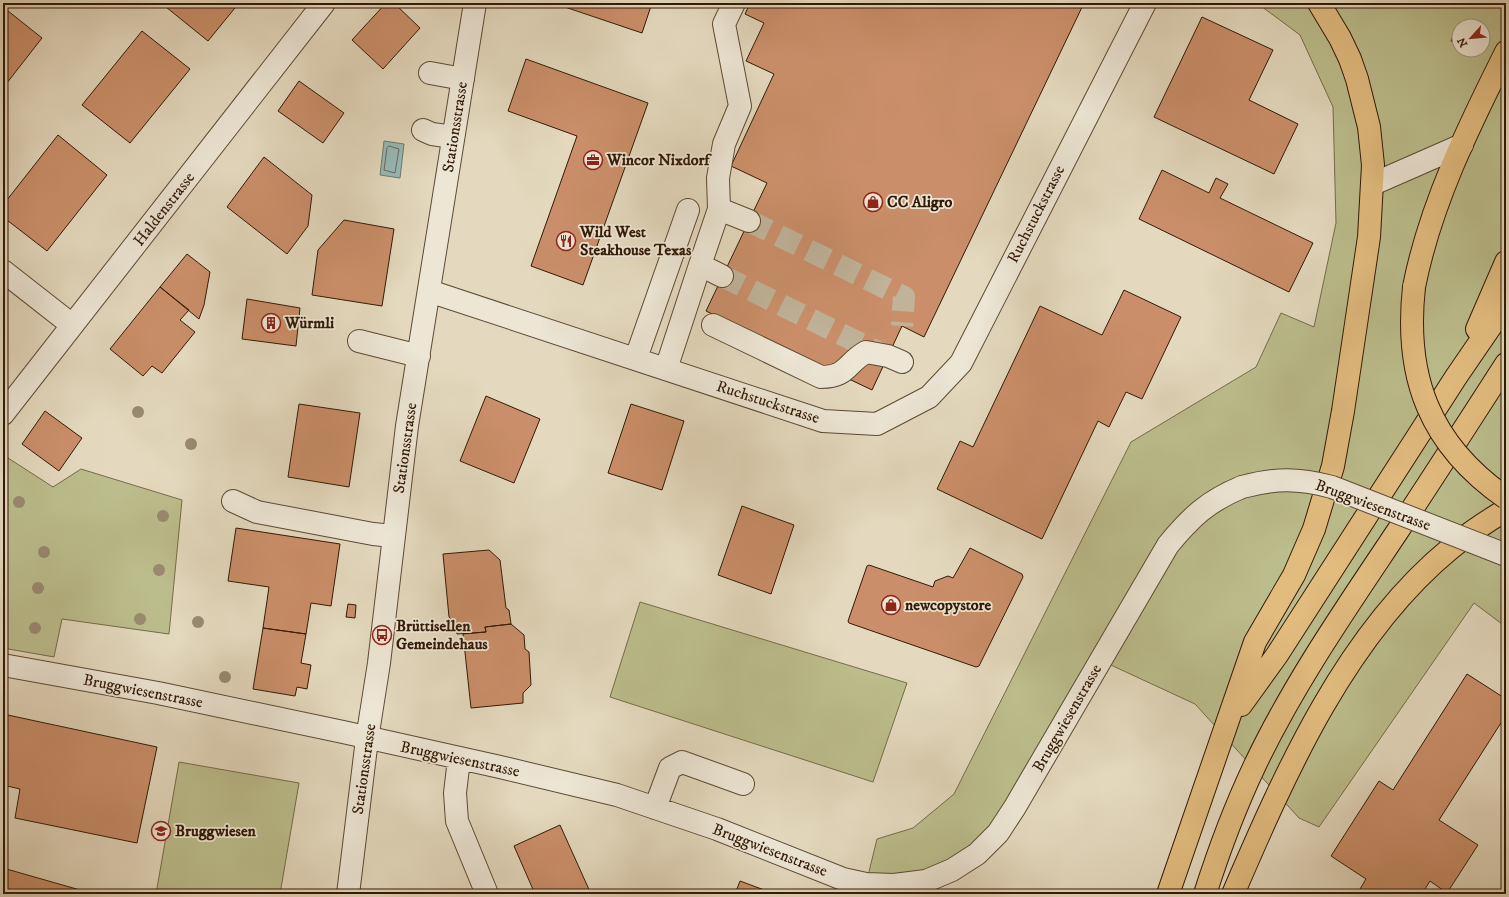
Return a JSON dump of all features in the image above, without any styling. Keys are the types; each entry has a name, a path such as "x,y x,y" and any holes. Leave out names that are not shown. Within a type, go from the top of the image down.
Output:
{"highway":[{"path":"1168,894 1255,642 1294,575 1314,528 1333,466 1353,349 1369,237 1373,184 1369,127 1357,79 1350,59 1340,38 1319,3"},
{"path":"1503,60 1462,145 1435,212 1418,267 1414,287 1411,338 1418,380 1425,401 1444,438 1457,455 1481,480 1506,498"},
{"path":"1456,377 1506,262"},
{"path":"1228,723 1277,654 1456,377 1506,304"},
{"path":"1205,894 1242,795 1255,765 1288,703 1332,631 1506,364"},
{"path":"1232,894 1252,849 1310,732 1355,656 1401,597 1427,570 1452,547 1506,510"}],"street":[{"name":"Haldenstrasse","path":"3,414 324,3"},
{"name":"Stationsstrasse","path":"348,894 367,739 379,663 393,536 429,291 475,3"},
{"path":"666,369 719,209 718,178 724,144 740,106 724,24 734,3"},
{"name":"Ruchstuckstrasse","path":"429,291 636,358 823,421 877,424 929,397 961,363 1145,3"},
{"path":"430,73 463,78"},
{"path":"423,130 432,134 453,137"},
{"path":"1373,184 1462,145"},
{"path":"719,209 749,221"},
{"path":"636,358 688,210"},
{"path":"700,265 722,276"},
{"path":"3,271 72,325"},
{"path":"713,326 821,376 833,376 844,371 856,358 866,352 895,359"},
{"path":"359,341 419,356"},
{"name":"Bruggwiesenstrasse","path":"3,665 158,693 500,767 617,795 717,829 841,886 866,884 894,885 926,881 952,870 977,854 998,833 1015,808 1168,545 1190,519 1214,500 1242,487 1282,480 1304,480 1332,487 1506,555"},
{"path":"233,501 257,512 373,534 393,536"},
{"path":"459,759 454,793 457,820 487,894"},
{"path":"655,808 670,768 682,762 743,784"}],"green space":[{"path":"1257,3 1506,3 1506,627 1474,603 1319,827 1299,818 1195,704 1100,660 1015,807 952,870 866,884 877,839 913,828 954,794 1131,442 1256,367 1281,313 1314,327 1336,223 1333,107 1300,35"},
{"path":"5,456 53,487 81,469 182,500 169,634 62,619 54,657 3,648 3,459"},
{"path":"640,602 907,683 873,782 610,697"},
{"path":"179,762 299,783 280,894 156,894"}],"water":[{"path":"384,141 404,144 400,178 380,175"}],"building":[{"path":"161,3 239,3 208,41"},
{"path":"386,3 394,3 420,28 383,69 352,40"},
{"path":"553,3 652,3 642,33"},
{"name":"CC Aligro","path":"750,3 1084,3 924,337 902,326 872,390 706,311 767,183 731,166 774,74 746,61 764,23 745,14"},
{"path":"3,7 42,38 3,88"},
{"path":"1202,17 1273,50 1249,100 1298,124 1274,174 1154,117"},
{"path":"142,31 190,69 130,143 82,105"},
{"path":"526,59 648,103 583,285 531,266 577,136 508,111"},
{"path":"299,81 344,113 323,143 278,111"},
{"path":"58,135 107,175 47,251 3,217 3,205"},
{"path":"264,157 312,195 308,226 287,254 227,207"},
{"path":"1162,170 1209,193 1216,178 1228,184 1220,198 1313,243 1289,292 1139,219"},
{"path":"344,220 394,229 382,306 312,295 318,250"},
{"path":"187,254 210,272 204,305 199,319 160,287"},
{"path":"160,287 189,310 180,320 195,332 162,373 152,366 143,376 110,349"},
{"path":"1124,290 1181,317 1142,399 1126,392 1109,427 1098,421 1042,539 937,489 960,441 973,447 1040,306 1102,335"},
{"name":"Würmli","path":"247,299 300,308 296,346 242,339"},
{"path":"486,396 540,419 514,483 460,461"},
{"path":"299,404 360,413 349,487 288,477"},
{"path":"631,404 684,421 662,490 608,473"},
{"path":"45,411 82,438 59,471 22,444"},
{"path":"742,506 794,525 771,594 718,575"},
{"path":"236,528 340,544 331,606 311,603 306,634 263,628 269,587 228,581"},
{"path":"970,548 1022,574 1023,577 979,666 976,667 849,623 848,621 867,566 869,565 933,587 935,581 948,576 953,578"},
{"path":"489,550 500,560 506,608 509,610 511,624 485,627 486,632 457,634 455,623 449,617 443,554"},
{"path":"348,604 356,605 355,618 346,617"},
{"path":"511,624 524,635 525,649 529,652 531,685 523,693 523,703 471,708 463,634 486,632 485,627"},
{"path":"263,628 306,634 301,663 311,665 307,689 297,687 295,696 253,689"},
{"path":"1467,674 1506,699 1506,715 1439,820 1478,845 1447,893 1430,881 1422,894 1357,894 1366,879 1331,856 1379,781 1393,790"},
{"path":"3,714 157,747 137,843 15,818 20,789 3,785"},
{"path":"560,825 591,894 535,894 514,846"},
{"path":"3,868 94,894 3,894"},
{"path":"740,881 775,894 735,894"}],"tunnel":[{"path":"749,221 904,297 902,326"},
{"path":"722,276 886,356"}],"place":[{"name":"Wincor Nixdorf","path":"593,160"},
{"name":"CC Aligro","path":"873,202"},
{"name":"Wild West Steakhouse Texas","path":"566,241"},
{"name":"Würmli","path":"271,323"},
{"name":"newcopystore","path":"891,605"},
{"name":"Brüttisellen Gemeindehaus","path":"382,635"},
{"name":"Bruggwiesen","path":"161,831"}]}
